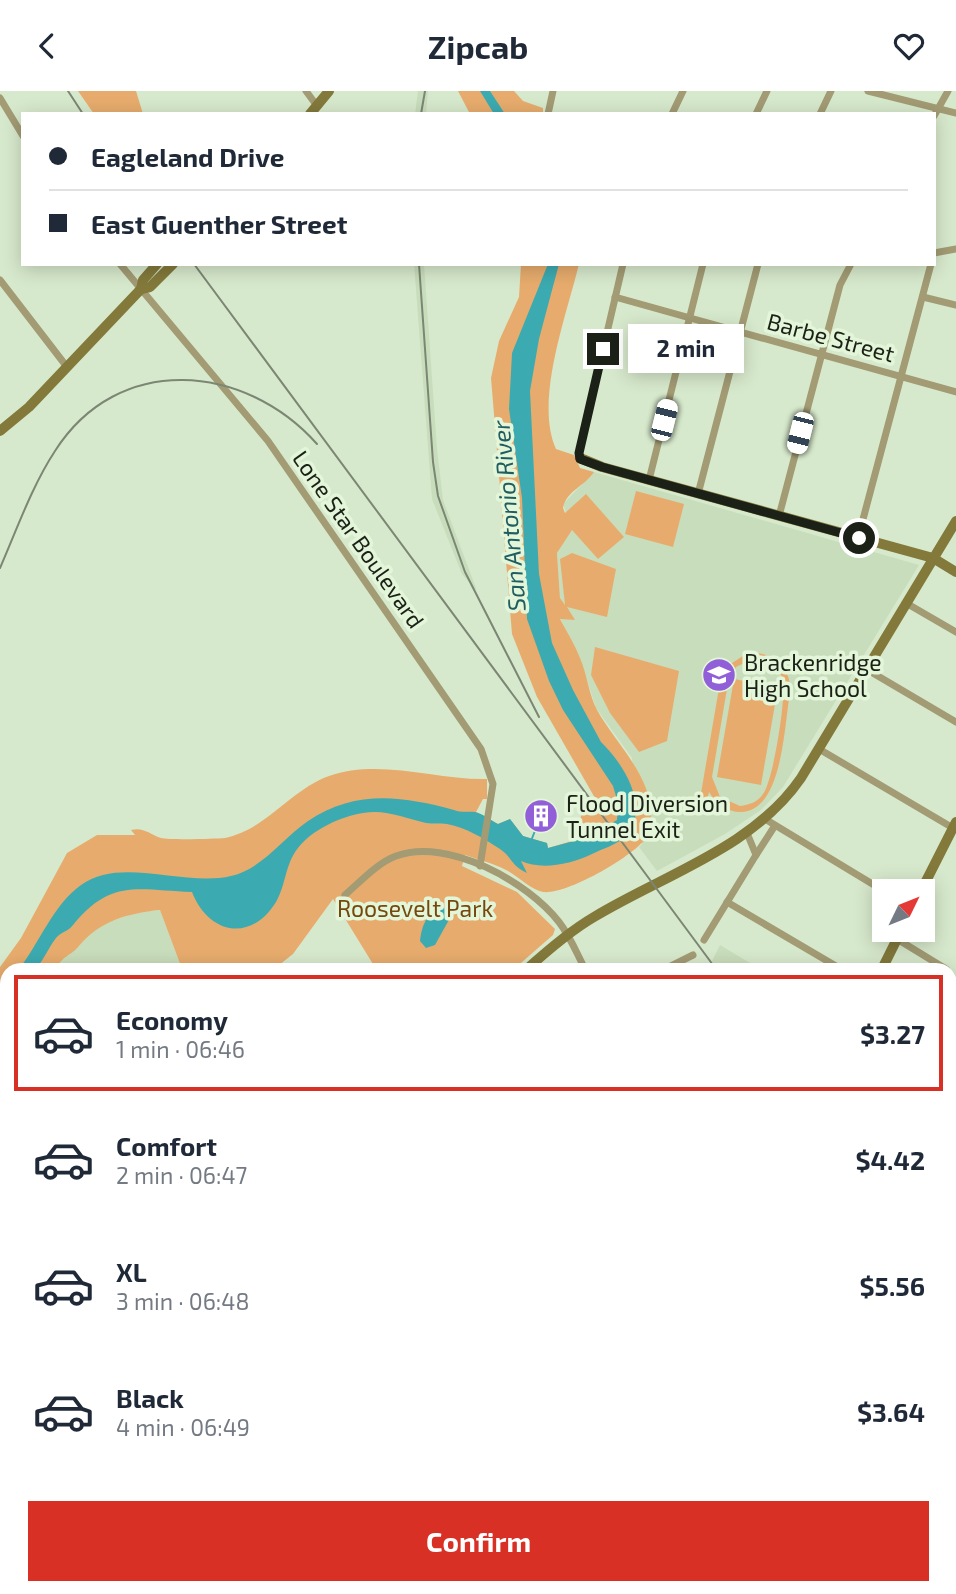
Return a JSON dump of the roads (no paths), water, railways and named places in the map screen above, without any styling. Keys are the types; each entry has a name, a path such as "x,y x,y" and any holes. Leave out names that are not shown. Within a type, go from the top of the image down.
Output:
{"main road":[{"path":"313,110 329,91"},
{"path":"0,432 18,418 141,289 143,280 155,266"},
{"path":"141,289 150,287 171,266"},
{"path":"580,459 933,558 956,572"},
{"path":"534,963 567,935 594,917 747,833 791,793 956,521"},
{"path":"927,879 954,830"},
{"path":"885,963 896,942"}],"street":[{"path":"306,91 313,110"},
{"path":"548,112 553,91"},
{"path":"673,112 683,91"},
{"path":"757,112 767,91"},
{"path":"821,112 831,91"},
{"path":"868,91 956,113"},
{"path":"936,114 948,91"},
{"path":"0,98 21,133"},
{"path":"936,253 956,249"},
{"name":"Lone Star Boulevard","path":"122,266 268,442 481,749 492,775 490,809 480,866"},
{"path":"580,459 579,453 623,266"},
{"path":"649,480 703,266"},
{"path":"698,493 757,266"},
{"path":"779,516 840,285 850,266"},
{"path":"859,538 931,266"},
{"path":"0,280 67,367"},
{"name":"Barbe Street","path":"615,297 956,392"},
{"path":"923,297 956,305"},
{"path":"906,603 954,631 956,622"},
{"path":"866,669 956,722"},
{"path":"819,749 954,830"},
{"path":"765,819 774,827 872,884"},
{"path":"704,940 774,827"},
{"path":"747,833 756,855"},
{"path":"345,895 382,864 399,855 431,852 480,866 529,893 559,921 582,963"},
{"path":"727,902 831,963"},
{"path":"910,942 938,963"},
{"path":"677,963 693,955"}],"water":[{"path":"480,91 490,91 504,112 493,112"},
{"path":"547,266 558,266 539,339 530,391 539,574 552,643 601,742 618,762 631,786 636,813 633,825 625,837 583,858 565,863 546,866 521,861 527,873 500,849 461,828 387,813 354,815 328,825 304,841 290,861 276,902 266,915 254,924 230,928 219,924 208,917 192,892 126,890 113,893 87,910 56,938 40,963 23,963 62,903 81,885 97,877 133,872 194,878 231,876 262,860 308,821 343,804 380,798 398,799 478,813 498,824 510,819 523,836 547,843 548,848 585,838 617,820 618,803 613,786 563,710 549,681 527,619 522,498 509,409 512,353"},
{"path":"439,907 448,909 450,918 435,945 426,948 420,941 423,926 431,913"}],"waterway":[{"path":"531,841 538,823"}],"railway":[{"path":"68,91 82,112"},
{"path":"421,112 425,91"},
{"path":"195,266 712,963"},
{"path":"419,266 433,462 438,496 465,572 539,717"},
{"path":"0,568 32,493 55,451 81,419 112,397 147,384 183,380 219,385 255,397 288,417 317,444"}],"place":[{"name":"Brackenridge High School","path":"719,675"},
{"name":"Flood Diversion Tunnel Exit","path":"541,816"}],"water label":[{"name":"San Antonio River","path":"508,516"}],"park label":[{"name":"Roosevelt Park","path":"415,908"}]}
